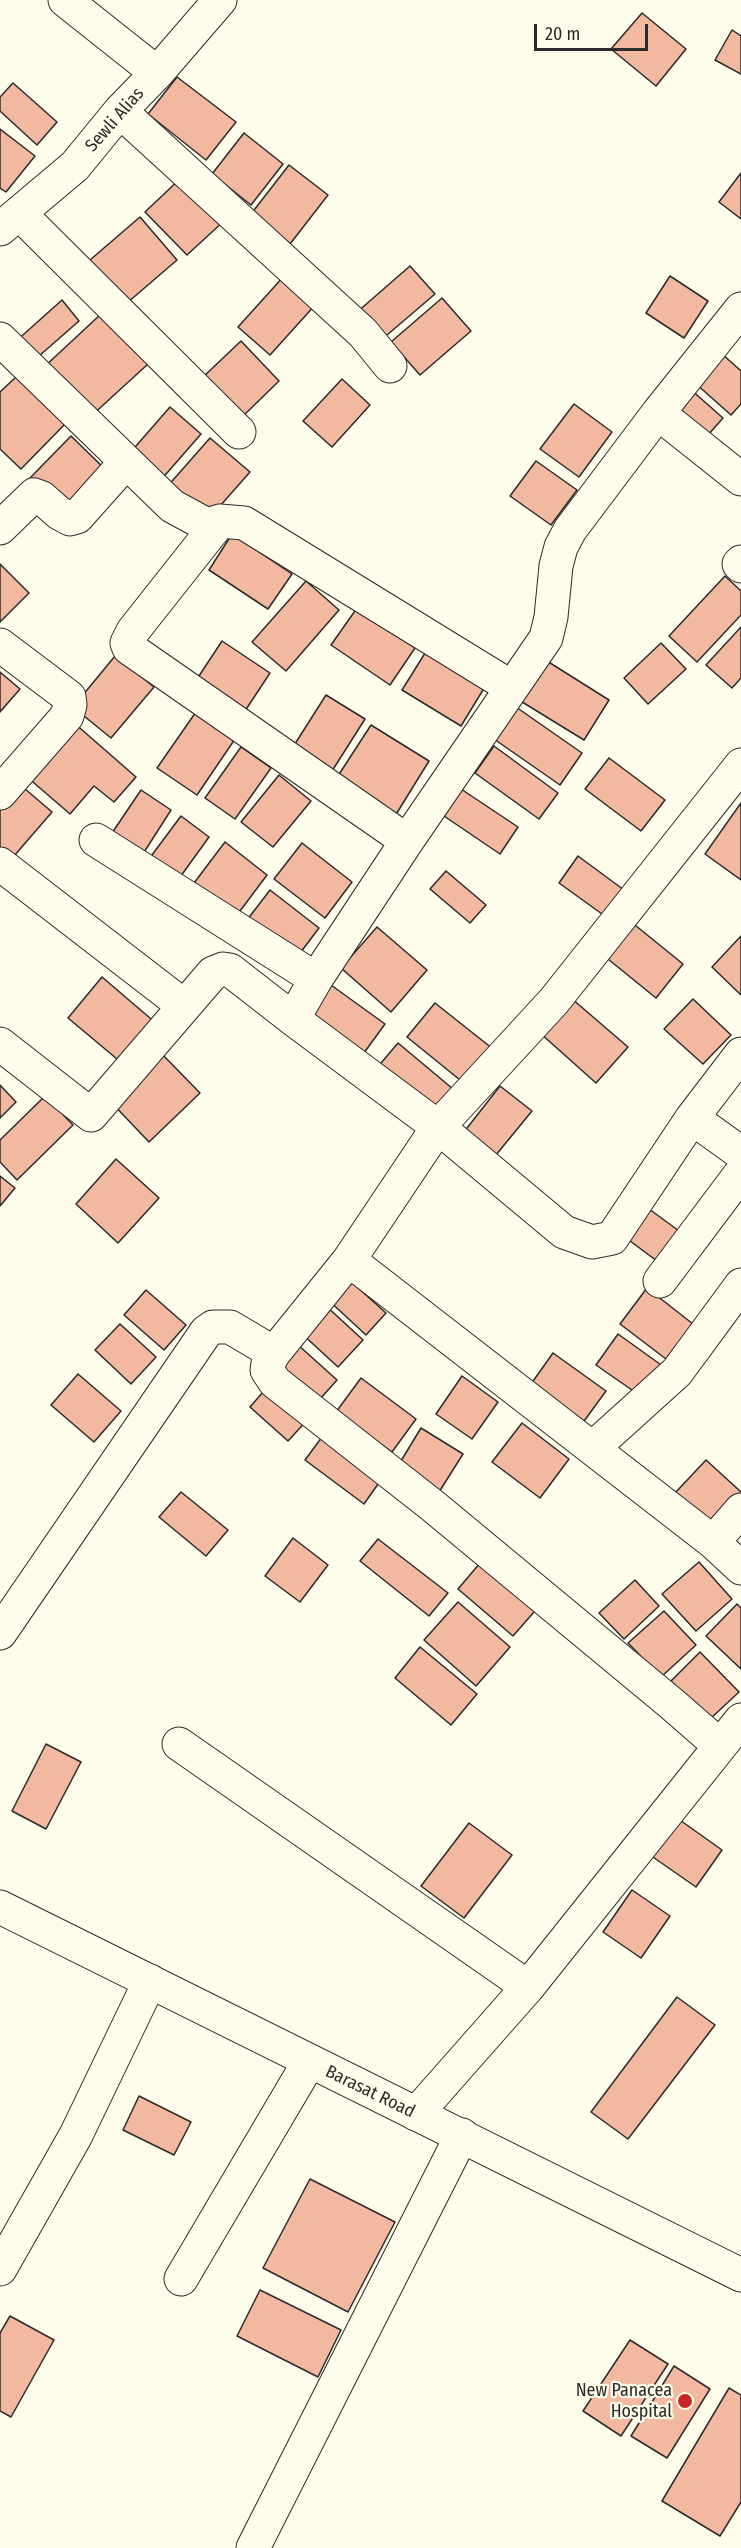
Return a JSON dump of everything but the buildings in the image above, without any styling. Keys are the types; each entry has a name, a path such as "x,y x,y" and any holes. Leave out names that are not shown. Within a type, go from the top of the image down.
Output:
{"street":[{"path":"65,0 157,73"},
{"name":"Sewli Alias","path":"10,221 75,166 120,111 157,73 220,0"},
{"path":"120,111 363,333 390,366"},
{"path":"10,221 239,432"},
{"path":"293,1019 316,979 407,841 546,638 551,617 556,566 561,547 570,530 657,413 736,326"},
{"path":"0,339 172,506 197,522 207,525 231,520 244,523 511,687"},
{"path":"657,413 741,479"},
{"path":"0,528 34,495 42,498 59,513 70,519 77,517 126,462"},
{"path":"220,521 133,631 127,643 129,648 407,841"},
{"path":"0,645 69,698 70,705 67,716 0,793"},
{"path":"719,1745 433,1506 276,1382 267,1370 274,1353 349,1260 438,1127 554,1001 741,765"},
{"path":"96,840 316,979"},
{"path":"0,864 184,1006"},
{"path":"0,1044 91,1115 213,973 224,969 230,970 438,1127 564,1232 592,1242 612,1238 692,1118 741,1054"},
{"path":"692,1118 741,1153"},
{"path":"660,1281 741,1173"},
{"path":"349,1260 713,1542 741,1568"},
{"path":"593,1448 677,1372 741,1285"},
{"path":"0,1633 206,1332 213,1327 230,1327 274,1353"},
{"path":"713,1542 741,1510"},
{"path":"416,2114 528,1987 741,1720"},
{"path":"179,1744 528,1987"},
{"name":"Barasat Road","path":"0,1907 741,2275"},
{"path":"0,2269 76,2135 150,1981"},
{"path":"181,2279 309,2061"},
{"path":"266,2544 462,2135"}],"place":[{"name":"New Panacea Hospital","path":"685,2401"}]}
